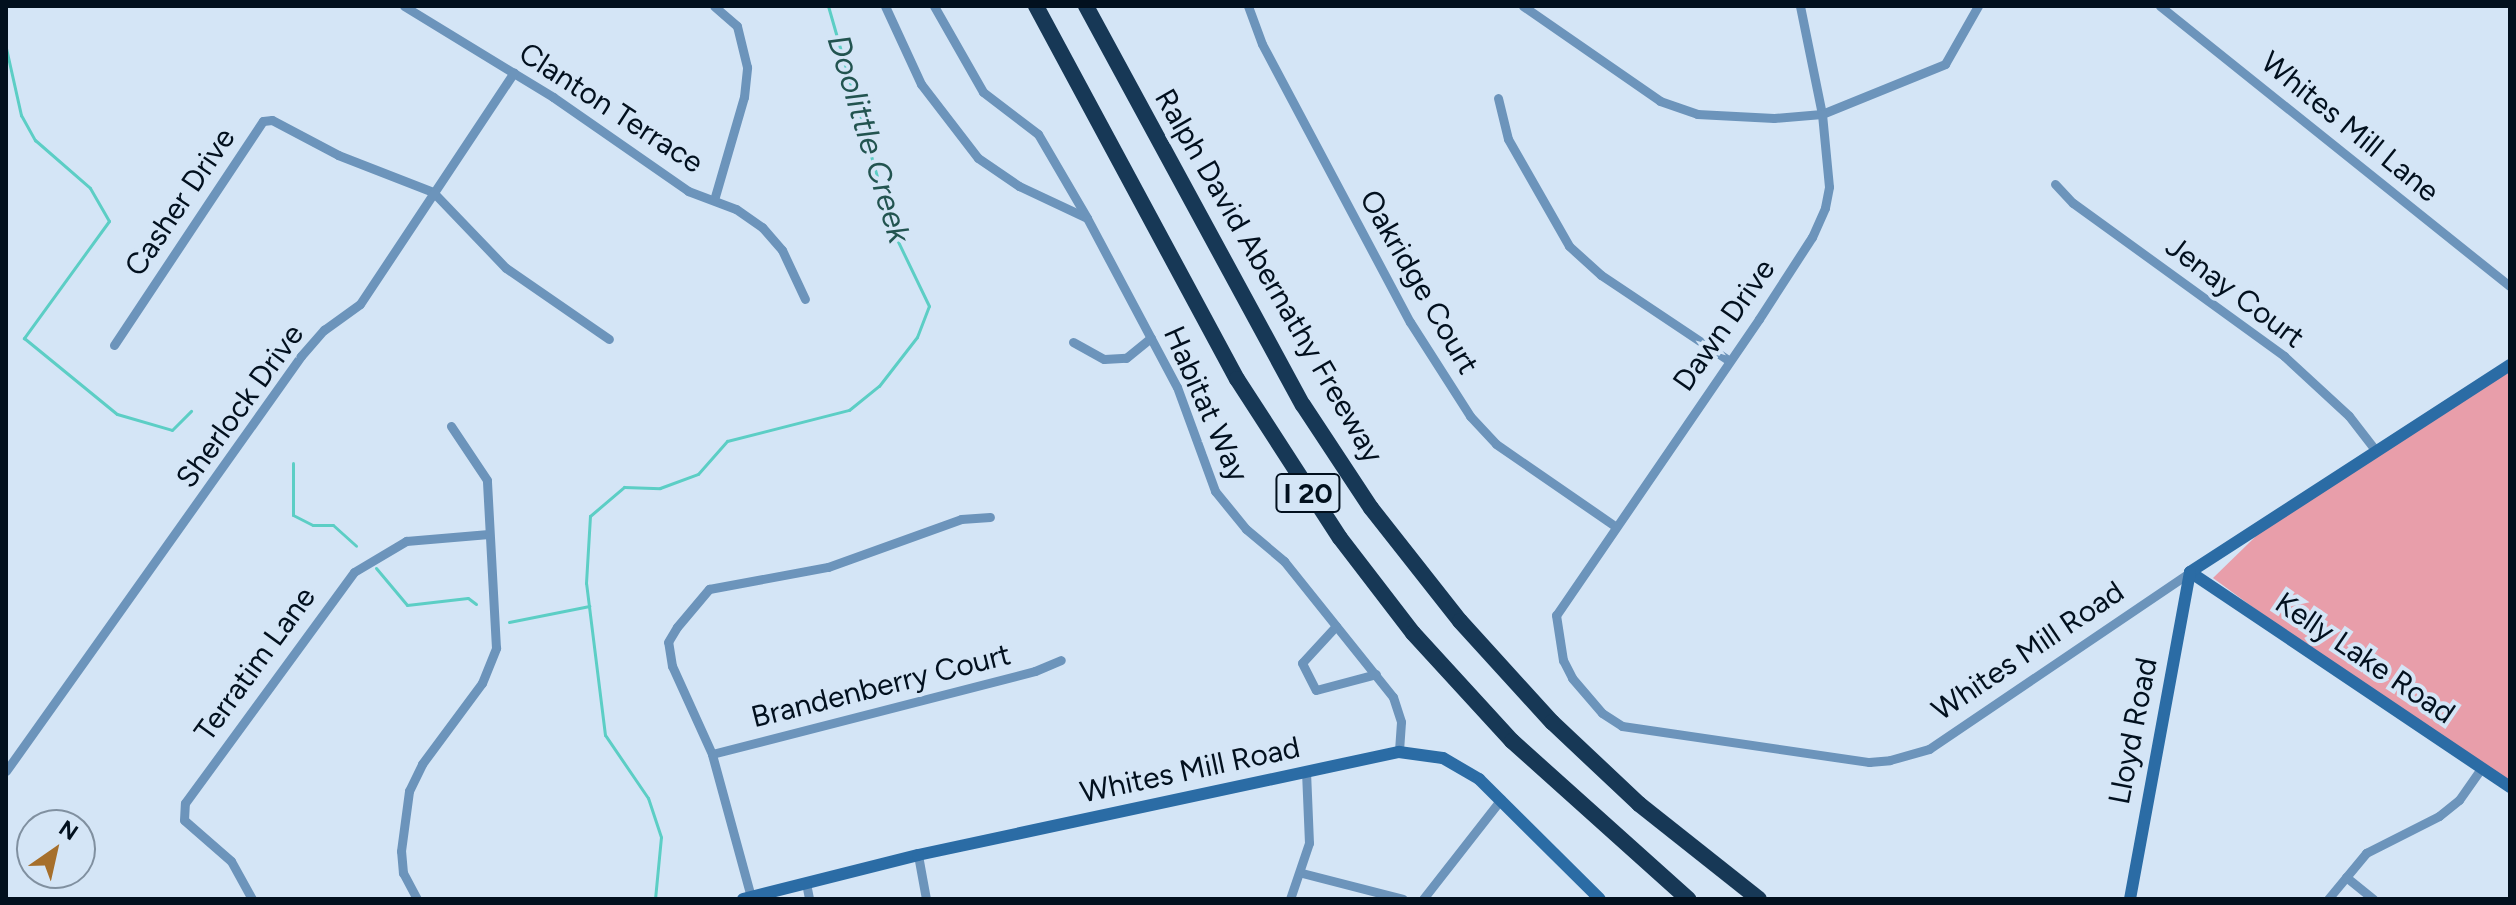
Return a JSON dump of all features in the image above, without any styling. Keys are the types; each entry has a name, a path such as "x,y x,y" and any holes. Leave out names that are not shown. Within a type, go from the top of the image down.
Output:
{"highway":[{"name":"I 20","path":"1036,6 1237,379 1340,538 1413,633 1512,741 1688,899"},
{"name":"Ralph David Abernathy Freeway","path":"1086,6 1303,405 1371,508 1460,621 1552,722 1639,804 1759,899"}],"street":[{"name":"Clanton Terrace","path":"404,6 514,72 688,191 714,200 762,227 782,250 805,299"},
{"path":"714,6 737,26 747,67 744,97 714,200"},
{"path":"885,6 921,84 978,158 1019,186 1087,218"},
{"name":"Habitat Way","path":"934,6 983,92 1038,134 1087,218 1177,387 1215,491 1246,529 1284,561 1376,674 1400,715 1399,752"},
{"name":"Oakridge Court","path":"1248,6 1262,44 1410,322 1470,416 1496,444 1615,526"},
{"path":"1523,6 1660,101 1727,118 1822,114 1945,64 1978,6"},
{"name":"Dawn Drive","path":"1559,639 1556,615 1812,237 1825,208 1829,187 1822,114 1800,6"},
{"name":"Whites Mill Lane","path":"2160,6 2510,286"},
{"name":"Sherlock Drive","path":"6,771 301,356 324,330 360,304 514,72"},
{"path":"1498,98 1508,139 1569,246 1601,275 1728,360"},
{"name":"Casher Drive","path":"114,345 263,121 284,123 338,155 433,192"},
{"name":"Jenay Court","path":"2055,184 2073,203 2284,356 2349,416 2376,451"},
{"path":"433,192 506,268 609,339"},
{"path":"1073,342 1089,354 1110,359 1126,358 1151,338"},
{"name":"Whites Mill Road","path":"1559,639 1572,678 1615,723 1869,762 1929,749 2190,572 2510,365"},
{"path":"417,899 403,873 402,821 422,764 494,663 487,480 451,426"},
{"path":"747,898 712,754 684,702 668,642 709,589 828,567 961,519 990,517"},
{"name":"Terratim Lane","path":"252,899 231,861 184,820 185,803 354,572 406,541 489,534"},
{"name":"Kelly Lake Road","path":"2190,572 2510,787"},
{"name":"Lloyd Road","path":"2130,899 2190,572"},
{"path":"1336,626 1302,663 1316,690 1376,674"},
{"name":"Brandenberry Court","path":"712,754 1035,671 1061,660"},
{"name":"Whites Mill Road","path":"747,898 918,855 1399,752 1443,758 1501,799 1600,899"},
{"path":"2328,899 2366,853 2449,808 2481,768"},
{"path":"1290,899 1302,873 1309,843 1306,771"},
{"path":"1423,899 1501,799"},
{"path":"918,855 926,899"},
{"path":"1302,873 1403,899"},
{"path":"2346,877 2373,899"},
{"path":"806,883 809,899"}],"shaded area":[{"path":"2510,360 2510,781 2443,747 2213,578 2288,505"}],"waterway":[{"name":"Doolittle Creek","path":"655,899 661,837 648,798 605,735 586,583 590,516 624,487 660,488 698,474 727,441 849,410 879,386 917,337 929,306 892,229 828,6"},
{"path":"6,48 21,115 35,140 90,188 109,221 24,338 117,414 172,430 191,411"},
{"path":"293,463 293,515 313,525 333,525 356,546"},
{"path":"376,568 407,605 468,598 476,604"},
{"path":"509,622 589,606"}]}
